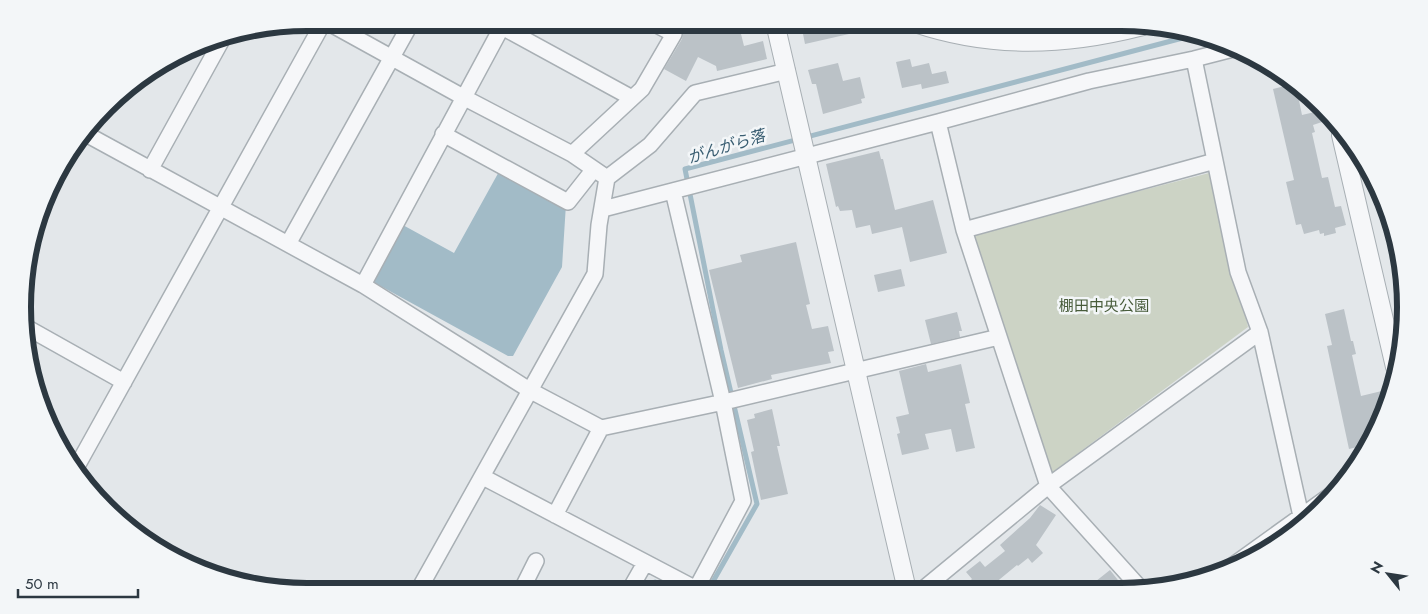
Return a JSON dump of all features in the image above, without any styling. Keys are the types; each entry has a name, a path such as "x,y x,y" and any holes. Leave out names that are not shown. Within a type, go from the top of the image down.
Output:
{"street":[{"path":"79,462 319,31"},
{"path":"345,31 462,97 572,154 607,178"},
{"path":"288,244 406,31"},
{"path":"363,285 462,97 500,31"},
{"path":"514,31 632,98"},
{"path":"572,154 642,88 675,31"},
{"path":"777,31 905,583"},
{"path":"940,31 1003,42 1065,41 1117,31"},
{"path":"150,170 219,46"},
{"path":"603,209 673,191 804,145 938,122 1089,81 1225,51"},
{"path":"1194,59 1238,272 1260,332 1301,516"},
{"path":"422,583 595,274 599,225 607,178 650,145 695,93 787,71"},
{"path":"938,122 964,230 1048,486 1135,582"},
{"path":"443,134 568,202 594,169"},
{"path":"90,136 363,285 531,391 601,428 743,398 999,337"},
{"path":"1343,143 1392,354"},
{"path":"964,230 1215,161"},
{"path":"673,191 724,402 743,501 701,583"},
{"path":"33,331 124,382"},
{"path":"930,583 1048,486 1260,332"},
{"path":"555,515 601,428"},
{"path":"482,477 684,583"},
{"path":"524,583 536,561"},
{"path":"634,583 645,563"}],"green space":[{"name":"棚田中央公園","path":"1213,172 1248,327 1050,474 973,234"}],"water":[{"path":"501,168 566,204 562,267 513,356 508,356 375,283 372,275 401,224 454,253"}],"building":[{"path":"684,31 740,31 744,46 763,41 767,59 717,71 716,66 698,57 686,81 664,69 682,39"},
{"path":"802,31 848,31 849,34 805,44"},
{"path":"910,59 912,67 929,63 932,74 946,71 949,83 922,89 921,84 902,88 896,62"},
{"path":"838,63 843,81 860,77 865,98 861,99 862,103 823,114 816,84 812,84 808,70"},
{"path":"1286,86 1298,96 1302,115 1316,112 1321,117 1322,122 1313,125 1315,132 1312,133 1322,178 1328,177 1335,207 1341,206 1346,225 1335,228 1336,233 1324,236 1324,233 1320,234 1319,230 1304,234 1301,224 1296,225 1286,182 1294,180 1273,89"},
{"path":"879,151 881,159 883,159 895,210 933,200 947,253 910,262 902,227 872,234 870,225 856,228 852,210 840,211 838,206 836,207 826,164"},
{"path":"796,242 810,304 806,305 812,329 828,326 834,351 828,352 831,363 771,375 772,379 738,388 709,270 742,262 740,255"},
{"path":"901,269 905,286 878,292 874,275"},
{"path":"1344,309 1356,354 1352,355 1361,396 1384,391 1376,413 1360,445 1349,449 1327,346 1332,345 1325,314"},
{"path":"957,312 962,331 959,331 960,337 931,344 925,320"},
{"path":"926,364 928,372 961,364 970,403 965,404 975,448 956,452 951,429 925,434 929,449 902,455 897,434 900,433 896,417 909,414 899,371"},
{"path":"772,409 780,446 777,446 788,494 761,500 751,452 754,451 747,420 755,418 754,414"},
{"path":"1040,505 1056,515 1036,545 1043,553 1032,563 1028,558 995,583 967,583 972,579 966,572 980,561 985,567 1005,551 1000,545 1030,518"},
{"path":"1110,570 1120,583 1094,583"}],"waterway":[{"name":"がんがら落","path":"712,583 757,504 721,350 685,169 1181,38"},
{"name":"がんがら落","path":"652,583 657,583"}]}
